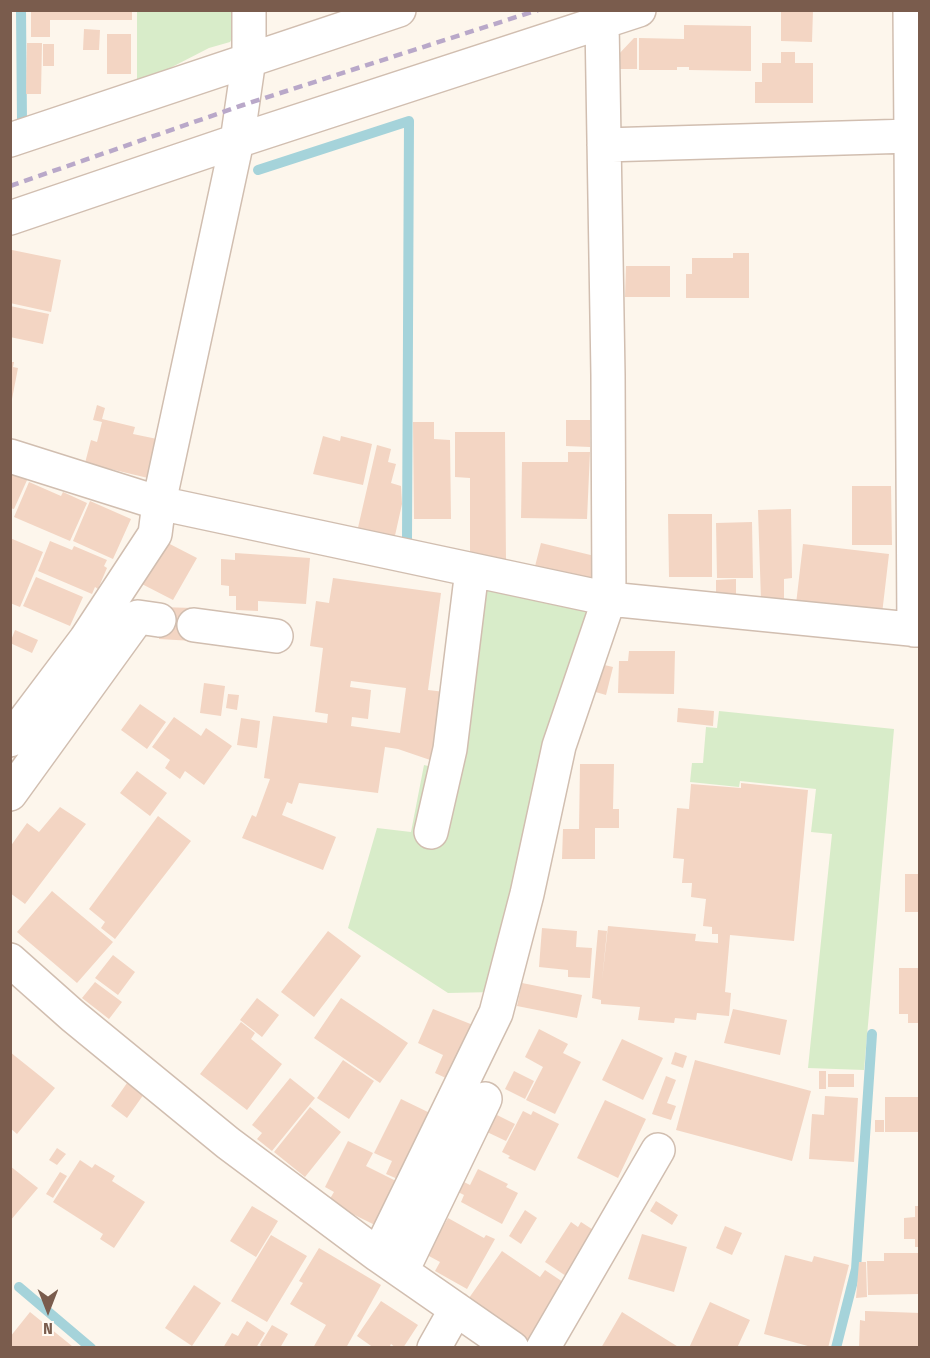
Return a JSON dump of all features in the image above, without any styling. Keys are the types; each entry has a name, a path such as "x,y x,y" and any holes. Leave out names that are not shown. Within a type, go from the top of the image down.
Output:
{"street":[{"path":"10,740 86,639 155,534 159,503 237,141 249,59 249,10"},
{"path":"10,140 399,10"},
{"path":"10,218 237,141 639,10"},
{"path":"10,456 159,503 609,599 917,630 915,136 910,10"},
{"path":"390,1263 496,1013 527,894 559,746 609,599 602,22"},
{"path":"604,145 915,136"},
{"path":"431,832 450,749 472,570"},
{"path":"10,794 138,617 159,620"},
{"path":"194,625 276,636"},
{"path":"10,960 73,1016 228,1143 390,1263 512,1347"},
{"path":"390,1263 485,1099"},
{"path":"543,1347 658,1149"},
{"path":"434,1347 456,1309"}],"green space":[{"path":"137,11 238,11 238,29 230,42 209,48 137,85"},
{"path":"460,575 599,607 495,992 448,993 348,928 377,828 411,832 424,765 436,768"},
{"path":"719,711 894,729 864,1070 808,1068 832,834 811,832 816,789 740,781 739,787 690,782 692,763 703,763 706,727 717,728"}],"building":[{"path":"31,10 132,10 132,20 50,20 50,37 31,37"},
{"path":"781,10 813,10 812,42 781,41"},
{"path":"684,25 751,26 751,71 689,70 689,67 677,67 677,70 639,70 639,38 684,39"},
{"path":"84,29 100,30 99,50 83,50"},
{"path":"107,34 131,34 131,74 107,74"},
{"path":"634,38 637,38 637,69 617,69 617,56"},
{"path":"27,43 42,43 41,94 26,94"},
{"path":"43,44 54,44 54,66 43,66"},
{"path":"781,52 795,52 795,63 813,63 813,103 755,103 755,82 762,82 762,63 781,63"},
{"path":"12,250 61,260 51,312 10,303"},
{"path":"733,253 749,253 749,298 686,298 686,274 692,274 692,258 733,258"},
{"path":"626,266 670,266 670,297 625,297"},
{"path":"10,306 49,314 43,344 10,337"},
{"path":"10,362 14,362 13,367 18,368 12,399"},
{"path":"97,405 105,408 102,419 135,427 133,434 157,439 148,478 85,463 91,440 97,442 102,422 93,420"},
{"path":"566,420 590,420 590,447 566,446"},
{"path":"413,422 434,422 434,439 450,440 451,519 414,519"},
{"path":"455,432 505,432 506,563 470,562 470,478 455,477"},
{"path":"323,436 340,441 341,436 372,444 363,485 313,474"},
{"path":"377,445 391,449 388,462 396,464 391,483 401,486 402,504 394,540 357,532"},
{"path":"568,452 590,452 587,519 521,518 522,462 568,462"},
{"path":"10,471 28,478 14,509 10,508"},
{"path":"29,482 61,496 63,492 87,503 70,541 14,517"},
{"path":"852,486 891,486 892,545 852,545"},
{"path":"90,501 131,519 113,559 73,541"},
{"path":"791,509 792,578 784,579 784,600 761,600 758,510"},
{"path":"668,514 712,514 712,577 669,577"},
{"path":"752,522 753,578 717,578 716,523"},
{"path":"10,538 43,552 20,607 10,603"},
{"path":"162,540 197,558 173,600 138,582"},
{"path":"50,541 72,550 74,546 107,560 104,566 107,568 98,589 95,587 92,594 38,571"},
{"path":"541,543 603,558 596,589 533,574"},
{"path":"803,544 889,554 882,614 796,604"},
{"path":"235,553 310,558 306,604 258,601 258,611 236,610 236,596 229,596 229,586 221,585 221,559 235,560"},
{"path":"36,577 83,597 70,626 23,606"},
{"path":"333,578 441,593 428,690 445,692 436,762 385,747 378,793 299,783 292,804 287,802 282,815 336,837 323,870 242,838 252,815 256,817 270,779 264,778 273,716 327,723 328,714 315,712 323,648 310,646 316,601 329,603","holes":["351,681 406,688 400,733 351,726 352,717 368,719 371,690 350,687"]},
{"path":"736,579 736,596 716,596 716,580"},
{"path":"159,607 194,608 193,641 159,639"},
{"path":"15,630 38,640 32,653 10,643"},
{"path":"629,651 675,651 674,694 618,693 619,661 628,661"},
{"path":"600,664 613,667 606,695 592,691"},
{"path":"204,683 225,686 221,716 200,713"},
{"path":"228,694 239,695 237,710 226,708"},
{"path":"140,704 166,722 147,749 121,730"},
{"path":"678,708 714,711 713,726 677,722"},
{"path":"174,717 201,736 206,728 232,746 204,785 185,771 180,779 165,768 170,760 152,747"},
{"path":"241,718 260,721 257,748 237,745"},
{"path":"580,764 614,764 613,809 619,809 619,828 595,828 595,859 562,859 563,829 579,829"},
{"path":"137,771 167,793 150,816 120,793"},
{"path":"741,783 808,790 794,941 730,935 725,992 731,993 729,1016 697,1013 696,1020 675,1018 674,1023 638,1020 640,1007 601,1004 601,1000 592,998 598,930 607,931 602,981 608,926 696,934 695,941 718,943 718,934 712,934 712,927 703,926 706,899 691,897 692,883 682,883 684,859 673,858 677,808 689,809 691,784 741,788"},
{"path":"60,807 86,824 25,904 10,893 10,847 27,823 39,832"},
{"path":"158,816 191,841 115,939 101,928 105,922 89,909"},
{"path":"905,874 920,874 920,912 905,912"},
{"path":"52,891 113,942 77,983 17,932"},
{"path":"542,928 577,931 576,947 592,948 590,978 568,977 568,970 539,967"},
{"path":"328,931 361,956 314,1017 281,992"},
{"path":"113,955 135,972 118,995 95,978"},
{"path":"899,968 920,968 920,1023 908,1023 908,1014 899,1014"},
{"path":"95,982 122,1002 109,1019 82,998"},
{"path":"522,983 582,995 577,1018 517,1006"},
{"path":"257,998 279,1015 262,1037 240,1020"},
{"path":"341,998 408,1043 380,1083 314,1038"},
{"path":"433,1009 473,1025 448,1079 435,1073 443,1055 418,1043"},
{"path":"733,1009 787,1020 780,1055 724,1043"},
{"path":"241,1022 255,1033 251,1039 282,1064 247,1110 200,1074"},
{"path":"539,1029 568,1044 563,1053 581,1062 555,1114 526,1100 543,1067 525,1057"},
{"path":"622,1039 663,1058 643,1100 602,1080"},
{"path":"10,1052 55,1088 17,1134 10,1128"},
{"path":"675,1052 687,1056 683,1068 671,1064"},
{"path":"343,1060 374,1081 349,1119 317,1098"},
{"path":"695,1060 811,1091 792,1161 676,1130"},
{"path":"514,1071 534,1081 525,1099 505,1089"},
{"path":"819,1071 826,1071 826,1089 819,1089"},
{"path":"828,1074 854,1074 854,1087 828,1087"},
{"path":"666,1076 676,1080 667,1103 676,1106 671,1120 652,1114"},
{"path":"290,1078 315,1098 272,1151 257,1139 262,1133 252,1125"},
{"path":"127,1083 144,1094 127,1118 111,1106"},
{"path":"825,1096 858,1098 854,1162 809,1159 812,1114 824,1115"},
{"path":"885,1097 920,1097 920,1132 885,1132"},
{"path":"401,1099 432,1114 400,1180 386,1174 392,1161 374,1153"},
{"path":"605,1100 646,1119 618,1178 577,1158"},
{"path":"310,1107 341,1132 305,1177 274,1152"},
{"path":"523,1111 531,1115 533,1111 559,1124 535,1171 508,1158 510,1156 502,1152"},
{"path":"497,1115 515,1124 506,1141 487,1132"},
{"path":"875,1120 884,1120 884,1132 875,1132"},
{"path":"348,1141 373,1153 366,1166 398,1182 377,1226 328,1202 334,1192 325,1187"},
{"path":"57,1148 66,1154 57,1165 49,1160"},
{"path":"80,1160 92,1168 95,1164 115,1176 112,1181 145,1202 114,1248 100,1239 103,1234 53,1202"},
{"path":"10,1166 38,1188 10,1221"},
{"path":"478,1169 508,1184 506,1187 518,1193 502,1224 461,1202 464,1195 458,1192 464,1182 470,1185"},
{"path":"60,1172 67,1176 53,1198 46,1194"},
{"path":"656,1201 678,1215 672,1225 650,1211"},
{"path":"252,1206 278,1221 256,1257 230,1241"},
{"path":"915,1206 920,1206 920,1247 915,1247 915,1239 904,1239 904,1218 915,1217"},
{"path":"525,1210 537,1218 521,1244 509,1236"},
{"path":"448,1218 484,1238 486,1235 495,1239 467,1289 435,1271 440,1262 427,1255"},
{"path":"571,1222 578,1227 581,1222 598,1233 569,1278 545,1262"},
{"path":"725,1226 742,1233 732,1255 716,1248"},
{"path":"642,1234 687,1247 674,1292 628,1279"},
{"path":"271,1235 307,1256 267,1322 231,1301"},
{"path":"319,1248 381,1285 346,1348 313,1348 326,1325 290,1304 303,1283 299,1281"},
{"path":"502,1251 540,1277 545,1270 563,1282 529,1340 469,1298"},
{"path":"884,1253 919,1253 919,1294 868,1295 867,1261 884,1261"},
{"path":"785,1255 812,1262 814,1256 849,1265 828,1348 815,1348 764,1334"},
{"path":"859,1262 866,1262 867,1297 856,1298"},
{"path":"194,1285 221,1303 192,1346 165,1328"},
{"path":"381,1301 418,1325 403,1348 396,1348 391,1344 389,1348 374,1348 357,1336"},
{"path":"710,1302 750,1320 737,1348 689,1348"},
{"path":"865,1311 920,1313 920,1348 859,1348 860,1320 865,1321"},
{"path":"30,1312 72,1346 71,1348 10,1348 10,1337"},
{"path":"622,1312 680,1348 601,1348"},
{"path":"247,1321 265,1333 256,1348 223,1348 232,1333 238,1336"},
{"path":"272,1325 288,1334 280,1348 263,1348 260,1345"}],"waterway":[{"path":"21,10 22,122"},
{"path":"258,170 409,121 407,541"},
{"path":"836,1348 856,1269 872,1034"},
{"path":"19,1287 91,1348"}],"railway":[{"path":"10,186 243,105 538,10"}]}
